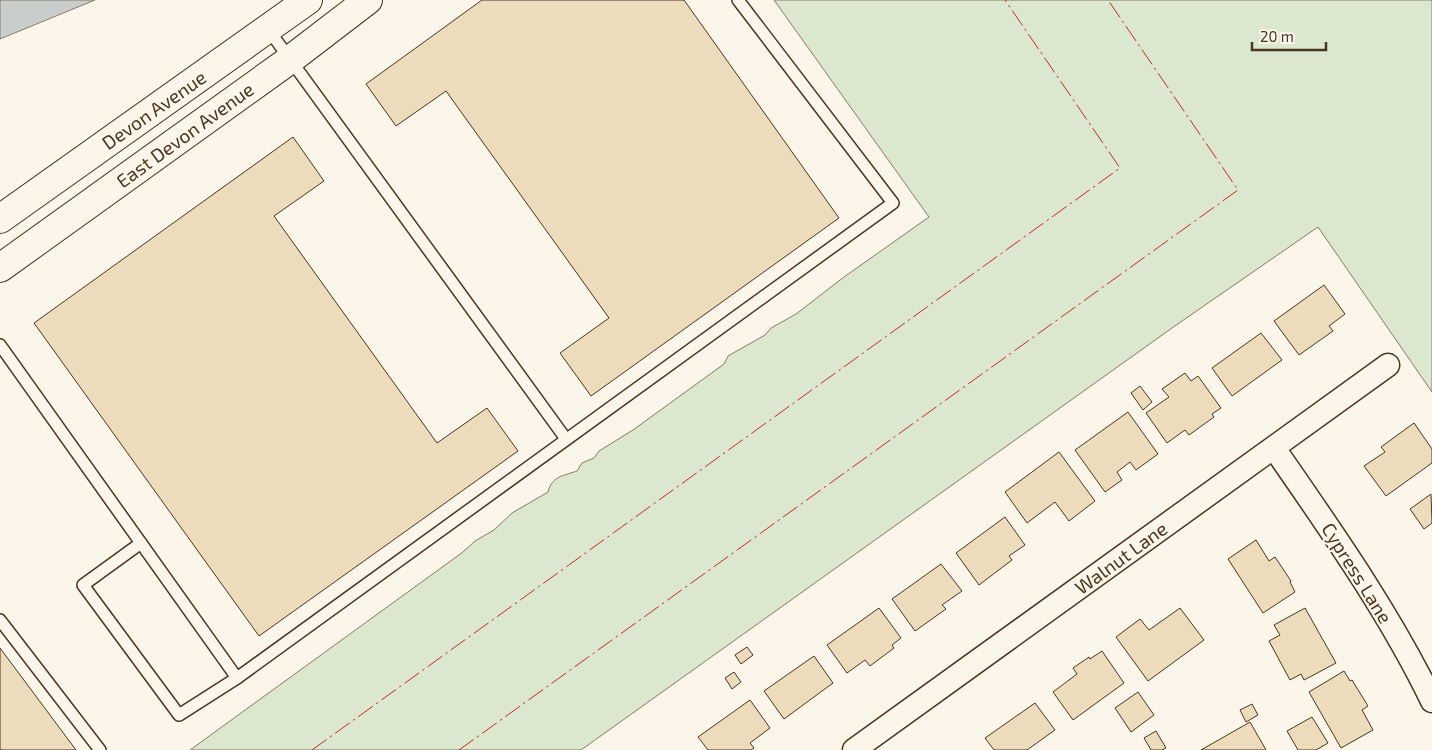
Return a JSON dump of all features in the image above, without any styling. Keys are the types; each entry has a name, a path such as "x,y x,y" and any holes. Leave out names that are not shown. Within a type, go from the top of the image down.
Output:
{"main road":[{"name":"Devon Avenue","path":"0,219 308,0"},
{"name":"East Devon Avenue","path":"0,268 291,59 368,0"}],"street":[{"name":"Walnut Lane","path":"854,750 1388,365"},
{"name":"Cypress Lane","path":"1274,448 1343,548 1408,654 1432,701"}],"lane":[{"path":"141,543 83,585 178,716 237,678 893,203 738,0"},
{"path":"268,29 566,440"},
{"path":"0,345 237,678"},
{"path":"0,620 100,750"}],"green space":[{"path":"774,0 1432,0 1432,392 1318,227 1172,328 581,750 190,750 463,552 475,541 494,530 512,513 548,492 555,480 577,471 582,463 594,458 599,451 633,430 724,364 728,356 765,335 771,328 796,314 844,277 929,217"}],"shaded area":[{"path":"0,0 95,0 0,39"}],"building":[{"path":"482,0 684,0 839,218 591,396 560,353 609,318 446,91 396,126 366,84"},
{"path":"293,137 324,181 274,216 437,443 487,408 518,451 259,636 34,323"},
{"path":"1324,285 1345,314 1329,326 1333,331 1299,355 1274,321"},
{"path":"1261,333 1282,360 1232,396 1212,368"},
{"path":"1185,373 1191,381 1198,376 1221,408 1212,414 1214,417 1189,435 1185,430 1167,443 1146,413 1169,397 1162,389"},
{"path":"1140,386 1152,402 1143,410 1131,393"},
{"path":"1128,412 1158,454 1136,470 1130,462 1117,472 1122,480 1105,492 1075,450"},
{"path":"1414,423 1432,449 1432,463 1386,496 1364,466 1385,452 1381,447"},
{"path":"1059,452 1095,501 1069,521 1055,502 1027,523 1005,492"},
{"path":"1431,494 1432,523 1424,529 1410,509"},
{"path":"1005,517 1025,545 1009,556 1012,560 979,585 956,553"},
{"path":"1256,540 1269,561 1275,557 1291,581 1295,592 1263,613 1228,559"},
{"path":"941,564 962,591 942,605 946,609 915,631 892,599"},
{"path":"879,608 901,638 892,645 894,648 870,666 865,660 847,673 827,645"},
{"path":"1180,608 1204,640 1148,681 1116,637 1140,619 1149,630"},
{"path":"1305,608 1336,663 1304,680 1301,674 1290,680 1269,641 1280,635 1274,625"},
{"path":"747,647 753,655 741,664 735,655"},
{"path":"0,648 76,750 0,750"},
{"path":"1102,651 1124,683 1073,720 1053,692 1077,674 1073,668"},
{"path":"814,656 833,683 784,719 764,691"},
{"path":"1344,671 1350,681 1352,680 1368,706 1362,710 1373,730 1341,748 1309,692"},
{"path":"734,672 741,682 732,689 725,678"},
{"path":"1138,692 1154,715 1131,732 1115,708"},
{"path":"750,700 770,728 750,743 754,748 751,750 708,750 698,737"},
{"path":"1035,703 1055,730 1027,750 994,750 985,738"},
{"path":"1252,704 1258,715 1246,722 1240,710"},
{"path":"1312,717 1328,743 1316,750 1298,750 1287,731"},
{"path":"1250,722 1266,750 1201,750"},
{"path":"1156,731 1166,748 1162,750 1151,750 1144,738"}],"power":[{"path":"312,750 1120,168 1005,0"},
{"path":"459,750 1238,190 1108,0"}]}
